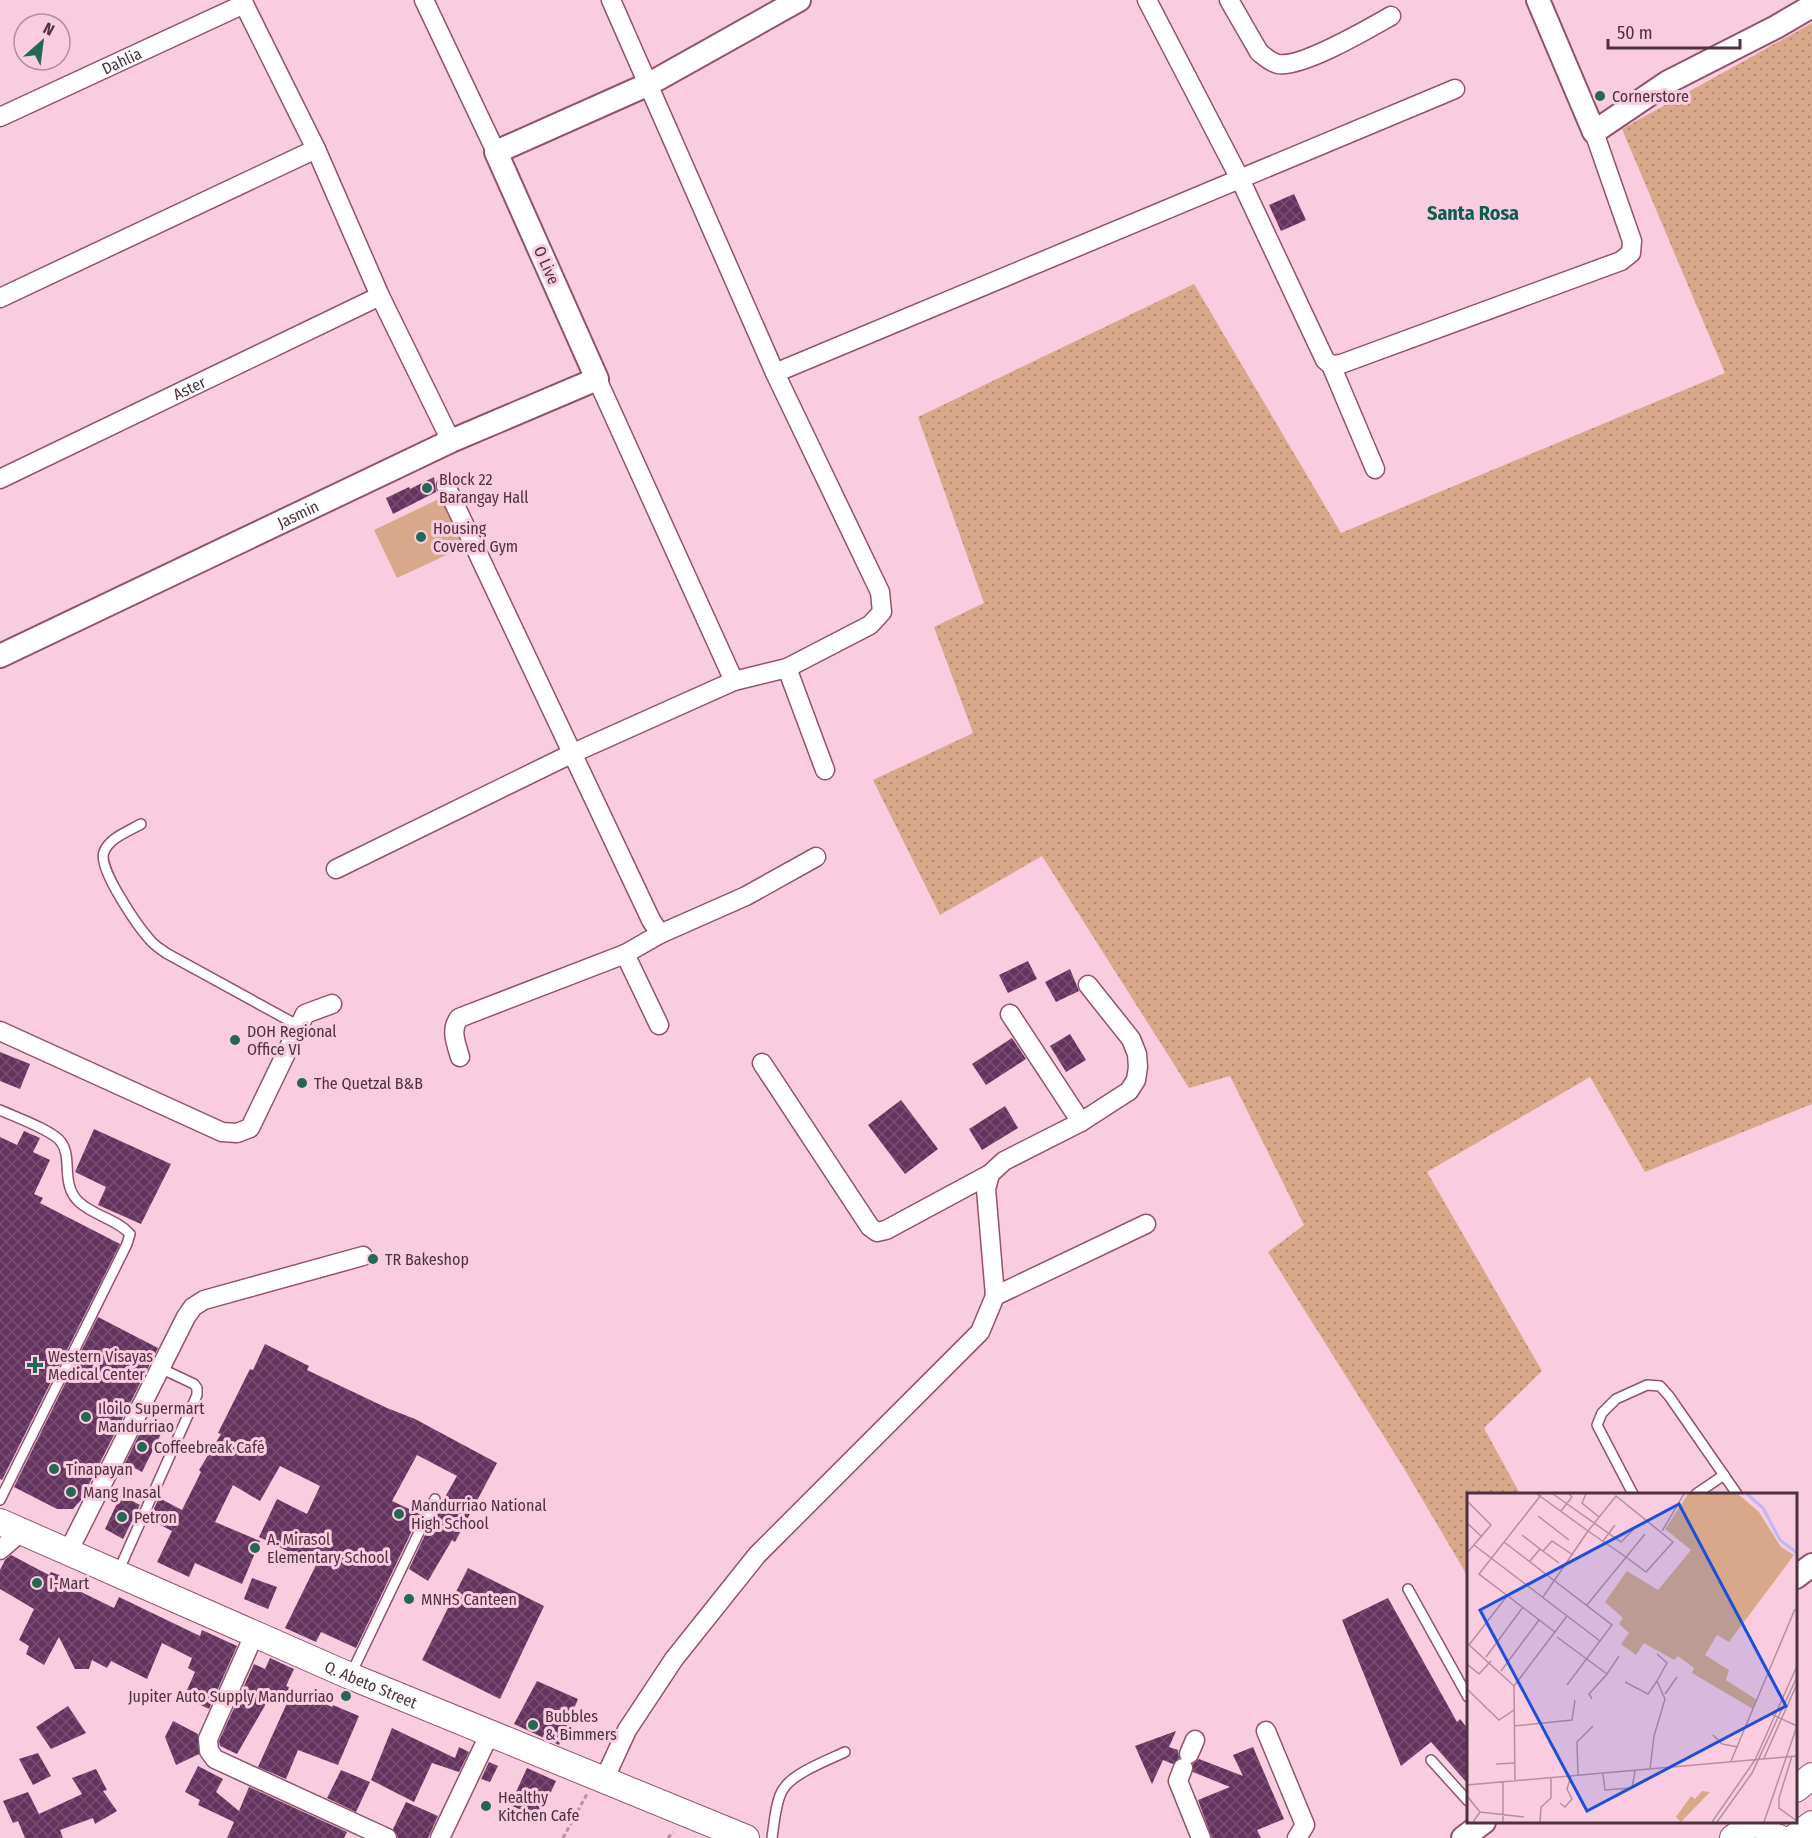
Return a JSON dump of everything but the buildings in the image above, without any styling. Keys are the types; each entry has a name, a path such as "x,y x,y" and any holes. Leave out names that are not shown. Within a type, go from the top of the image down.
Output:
{"main road":[{"name":"Q. Abeto Street","path":"11,1527 350,1676 746,1838"},
{"path":"1797,1788 1812,1776"},
{"path":"1733,1838 1752,1823"},
{"path":"1766,1823 1768,1834 1794,1834"}],"street":[{"path":"424,0 496,152 649,84 799,0"},
{"path":"336,869 572,754 734,681 787,668 870,625 882,612 880,592 775,374 611,0"},
{"path":"1147,0 1240,179 1325,360 1331,365 1375,469"},
{"path":"1229,0 1259,51 1266,58 1281,64 1289,64 1336,47 1390,16"},
{"path":"1331,365 1341,364 1622,261 1630,253 1632,241 1594,132 1538,0"},
{"path":"243,2 316,149 380,296 451,441"},
{"name":"Dahlia","path":"0,117 243,2"},
{"path":"1594,132 1668,82 1812,6"},
{"path":"775,374 1455,89"},
{"path":"0,298 316,149"},
{"name":"O Live","path":"496,152 597,379"},
{"name":"Aster","path":"0,479 380,296"},
{"path":"597,379 734,681"},
{"name":"Jasmin","path":"0,656 451,441 597,379"},
{"path":"446,486 651,920 660,934"},
{"path":"787,668 825,770"},
{"path":"460,1057 454,1034 454,1025 459,1018 626,954 660,934 746,896 816,857"},
{"path":"626,954 659,1025"},
{"path":"762,1063 870,1227 877,1232 886,1230 990,1174 1004,1161 1080,1122 1129,1091 1136,1080 1137,1054 1131,1039 1088,984"},
{"path":"0,1031 222,1132 237,1133 250,1128 305,1014 332,1004"},
{"path":"1010,1014 1080,1122"},
{"path":"600,1778 627,1730 674,1659 757,1555 980,1332 995,1296 986,1189 990,1174"},
{"path":"995,1296 1146,1224"},
{"path":"68,1552 193,1307 204,1300 363,1256"},
{"path":"0,1550 11,1527"},
{"path":"1797,1576 1812,1564"},
{"path":"254,1635 208,1739 208,1751 215,1759 387,1838"},
{"path":"1266,1731 1305,1825 1297,1838"},
{"path":"440,1838 490,1733"},
{"path":"1189,1754 1178,1781 1201,1838"},
{"path":"1463,1838 1482,1823"}],"lane":[{"path":"141,824 109,842 103,854 105,866 124,906 152,942 166,953 299,1026"},
{"path":"0,1110 52,1134 61,1141 65,1149 68,1185 78,1202 130,1234 127,1245 0,1500"},
{"path":"117,1574 197,1395 197,1388 194,1384 160,1368"},
{"path":"1632,1493 1597,1425 1602,1413 1616,1399 1647,1385 1660,1386 1669,1396 1736,1493"},
{"path":"1696,1493 1724,1474"},
{"path":"350,1676 435,1499"},
{"path":"1408,1588 1467,1695"},
{"path":"772,1838 782,1789 792,1780 844,1752"},
{"path":"1431,1760 1467,1800"}],"path":[{"path":"563,1838 600,1778"}],"shaded area":[{"path":"1812,23 1812,1104 1645,1172 1590,1077 1427,1172 1542,1371 1484,1428 1519,1493 1467,1493 1467,1575 1405,1470 1268,1252 1304,1225 1230,1076 1189,1088 1042,856 940,915 873,780 973,733 934,627 984,603 918,417 1194,284 1341,533 1725,373 1622,129"},
{"name":"Housing Covered Gym","path":"445,496 468,545 397,578 374,530"}],"place":[{"name":"Cornerstore","path":"1600,96"},
{"name":"Block 22 Barangay Hall","path":"427,488"},
{"name":"Housing Covered Gym","path":"421,537"},
{"name":"DOH Regional Office VI","path":"235,1040"},
{"name":"The Quetzal B&B","path":"302,1083"},
{"name":"TR Bakeshop","path":"373,1259"},
{"name":"Western Visayas Medical Center","path":"35,1365"},
{"name":"Iloilo Supermart Mandurriao","path":"86,1417"},
{"name":"Coffeebreak Café","path":"142,1447"},
{"name":"Tinapayan","path":"54,1469"},
{"name":"Mang Inasal","path":"71,1492"},
{"name":"Mandurriao National High School","path":"399,1514"},
{"name":"Petron","path":"122,1517"},
{"name":"A. Mirasol Elementary School","path":"255,1548"},
{"name":"I-Mart","path":"37,1583"},
{"name":"MNHS Canteen","path":"409,1599"},
{"name":"Jupiter Auto Supply Mandurriao","path":"346,1696"},
{"name":"Bubbles & Bimmers","path":"533,1725"},
{"name":"Healthy Kitchen Cafe","path":"486,1806"}],"district":[{"name":"Santa Rosa","path":"1473,213"}]}
